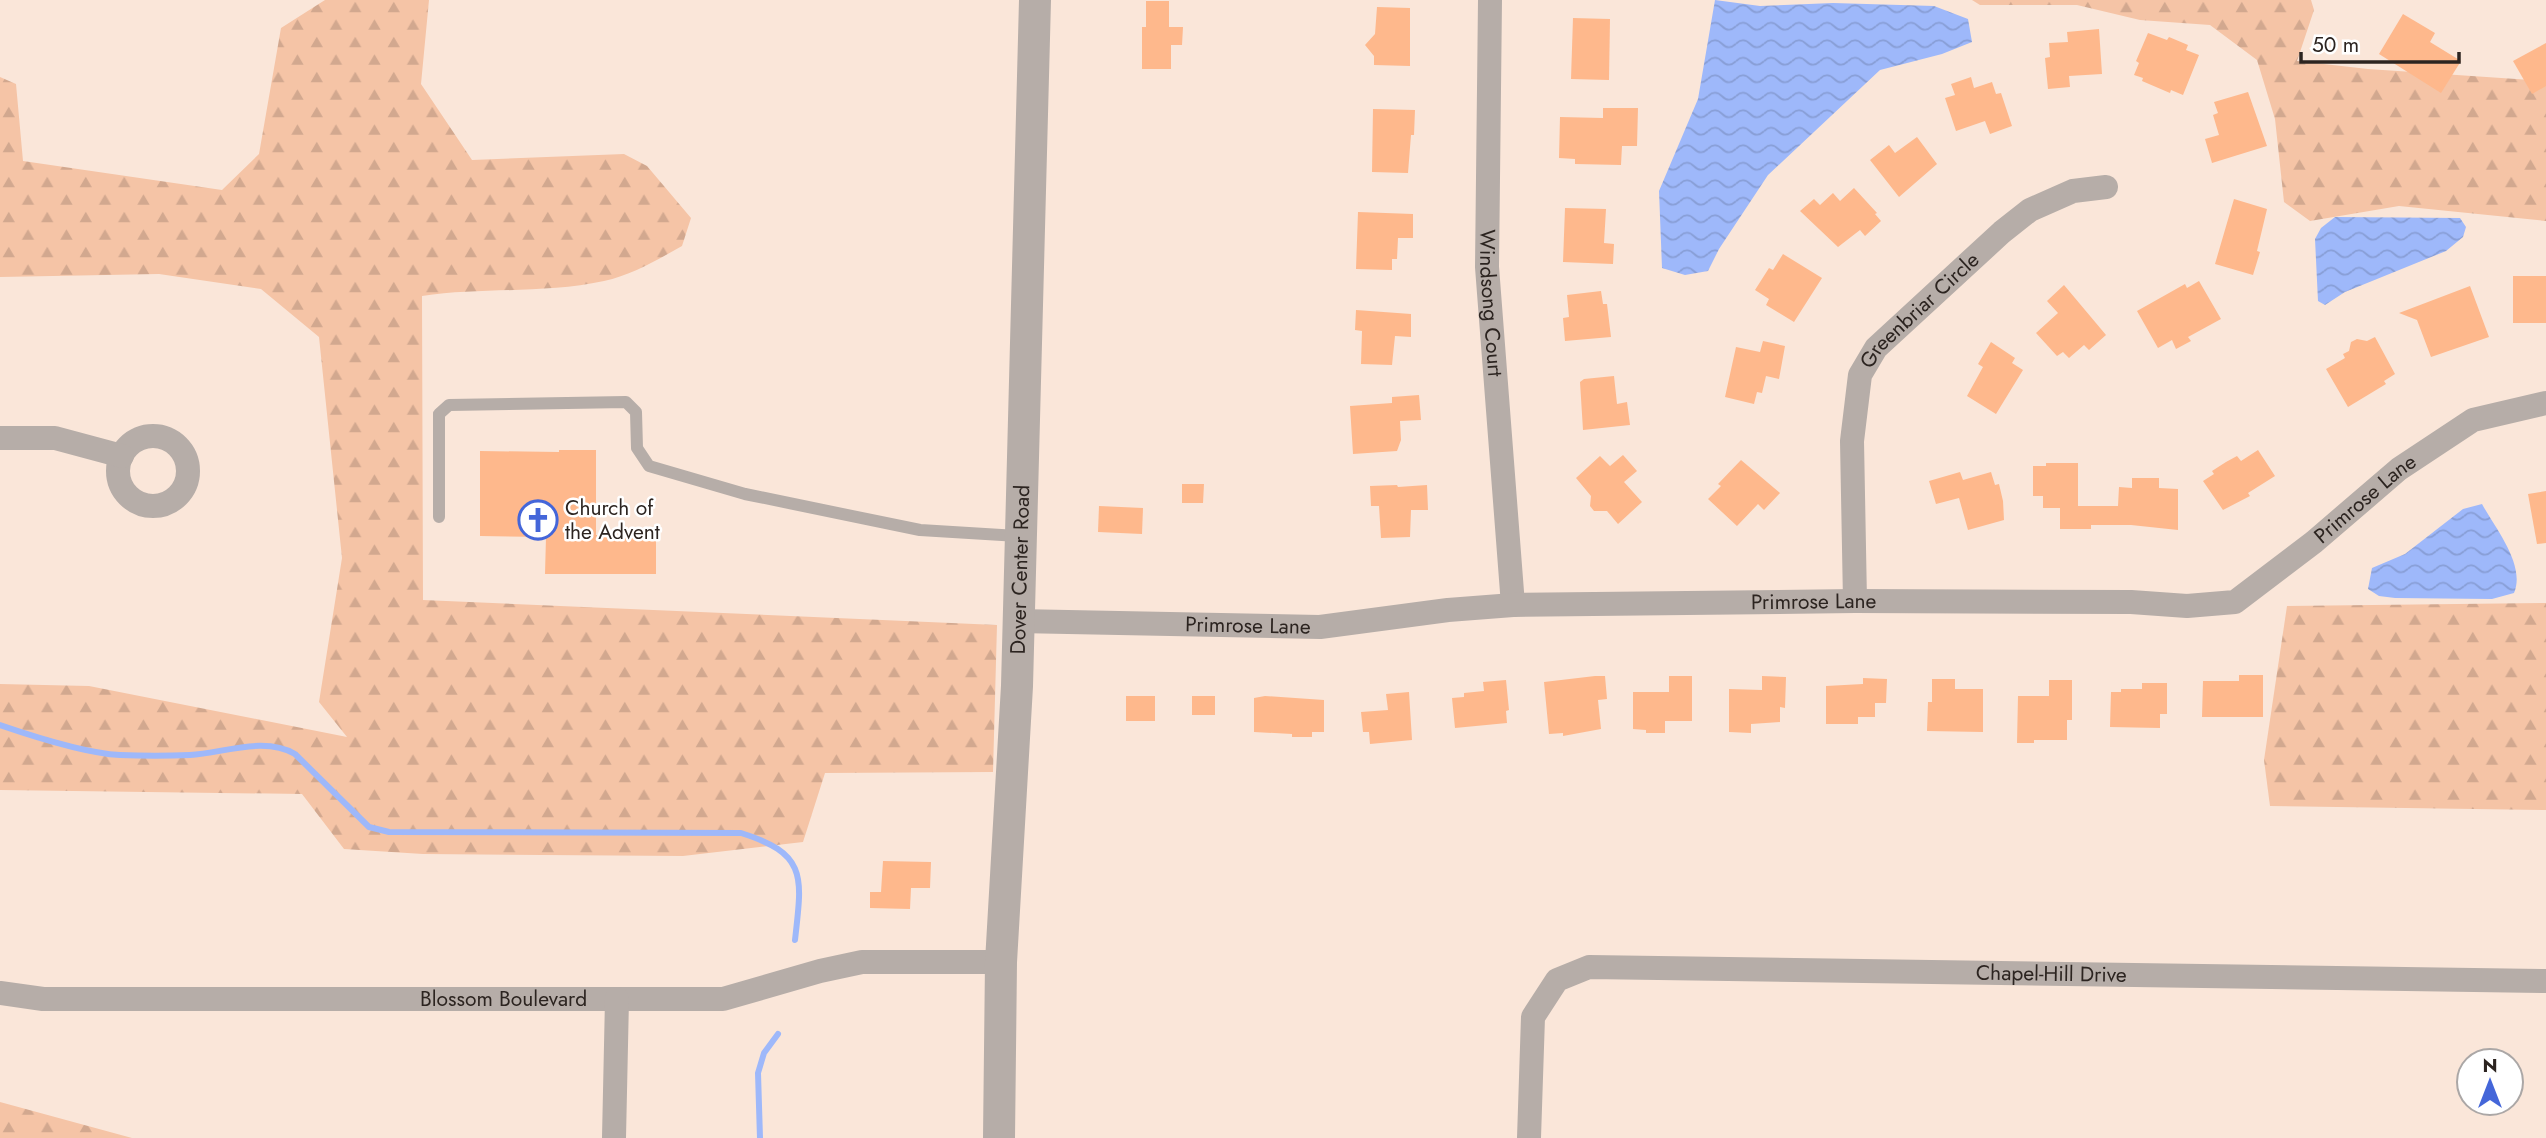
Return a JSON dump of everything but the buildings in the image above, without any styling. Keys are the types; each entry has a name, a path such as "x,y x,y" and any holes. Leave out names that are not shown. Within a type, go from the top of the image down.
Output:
{"street":[{"name":"Dover Center Road","path":"999,1138 1001,962 1017,687 1034,0"},
{"name":"Windsong Court","path":"1490,0 1487,267 1513,605"},
{"name":"Greenbriar Circle","path":"1855,601 1852,441 1860,375 1876,348 2002,232 2031,210 2073,191 2106,187"},
{"name":"Primrose Lane","path":"1017,621 1320,627 1448,610 1513,605 1855,601 2131,602 2187,606 2235,602 2314,541 2399,468 2473,420 2546,403"},
{"path":"0,438 55,439 122,456"},
{"name":"Blossom Boulevard","path":"0,993 43,999 723,999 820,971 862,962 1001,962"},
{"name":"Chapel-Hill Drive","path":"1529,1138 1533,1017 1556,980 1589,967 2546,981"},
{"path":"614,1138 617,999"}],"lane":[{"path":"439,517 439,414 449,405 626,402 636,412 637,448 649,466 744,494 920,530 1019,536"}],"green space":[{"path":"325,0 429,0 421,84 472,160 624,154 647,166 691,218 682,246 644,267 604,281 559,288 422,296 423,600 997,625 993,772 825,773 803,842 683,856 423,854 344,849 302,794 0,790 0,684 89,686 347,737 319,702 342,558 319,337 261,289 159,274 0,277 0,77 16,84 23,161 222,190 259,154 281,28"},
{"path":"1972,0 2311,0 2314,10 2297,61 2368,69 2546,81 2546,221 2399,206 2310,221 2284,202 2275,119 2257,60 2210,25 2140,20 2077,5 1980,5"},
{"path":"2546,603 2546,810 2270,806 2264,760 2287,606"},
{"path":"0,1102 132,1138 0,1138"}],"water":[{"path":"1715,0 1760,6 1833,3 1934,6 1968,19 1972,42 1942,54 1880,70 1768,175 1719,249 1708,271 1685,275 1662,268 1659,191 1698,99"},
{"path":"2335,217 2460,218 2466,227 2463,237 2446,251 2345,292 2325,305 2318,301 2315,239 2321,228"},
{"path":"2482,504 2513,559 2517,582 2514,593 2492,599 2395,598 2379,596 2368,589 2372,568 2405,554 2463,509"}],"waterway":[{"path":"0,725 75,748 106,754 190,755 257,746 283,749 295,754 369,827 389,832 741,833 779,850 789,859 796,871 799,900 795,940"},
{"path":"760,1138 758,1073 764,1053 778,1034"}],"place":[{"name":"Church of the Advent","path":"538,520"}]}
